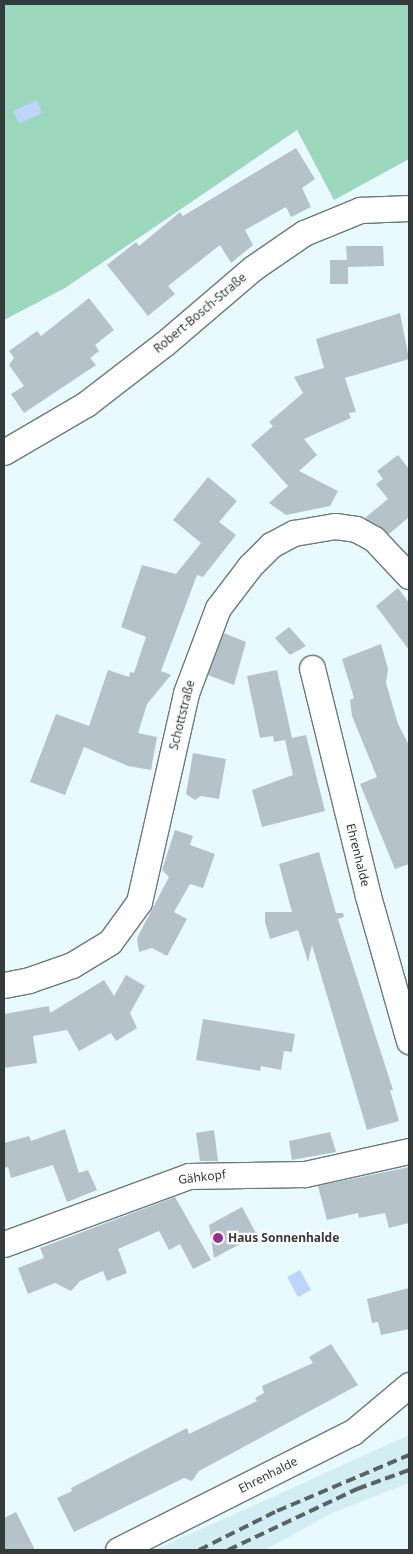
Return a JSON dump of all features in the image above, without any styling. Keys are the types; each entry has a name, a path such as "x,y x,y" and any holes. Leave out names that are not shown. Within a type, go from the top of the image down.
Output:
{"street":[{"name":"Robert-Bosch-Straße","path":"4,452 86,404 164,344 253,268 304,233 360,210 409,208"},
{"name":"Schottstraße","path":"4,984 72,965 110,942 139,902 186,693 218,608 250,566 271,545 294,533 335,526 356,529 374,539 409,576"},
{"name":"Ehrenhalde","path":"312,668 368,896 409,1041"},
{"name":"Gähkopf","path":"4,1244 189,1176 305,1174 409,1151"},
{"name":"Ehrenhalde","path":"118,1550 353,1432 409,1385"}],"shaded area":[{"path":"409,1435 409,1483 332,1513 265,1550 155,1550"}],"green space":[{"path":"4,4 409,4 409,159 334,200 297,130 65,288 4,320"}],"water":[{"path":"37,100 42,113 19,124 13,111"},
{"path":"300,1270 311,1290 298,1297 287,1277"}],"building":[{"path":"296,148 315,179 302,188 311,207 291,217 286,207 245,230 253,245 231,263 220,245 168,286 175,294 148,316 107,265 136,242 139,246 180,212 183,216"},
{"path":"346,246 383,246 384,266 348,267 348,284 330,284 330,260 347,260"},
{"path":"89,298 114,330 95,345 99,351 90,358 96,365 24,413 11,394 24,386 9,365 14,358 9,351 37,331 41,336"},
{"path":"400,313 409,359 345,378 356,412 349,413 351,418 304,439 317,455 299,471 338,491 330,506 286,515 269,503 288,486 251,445 273,426 269,422 303,393 294,377 324,368 316,339"},
{"path":"398,455 409,469 409,517 389,534 365,518 388,499 376,484 383,479 377,471"},
{"path":"208,477 237,501 219,522 236,535 203,577 197,575 161,671 171,675 147,704 138,733 157,737 151,770 128,766 84,747 65,795 30,782 56,714 89,726 108,670 129,677 130,672 134,673 146,637 121,627 142,565 176,574 201,543 173,520"},
{"path":"398,588 409,603 409,650 376,606"},
{"path":"289,627 306,646 290,655 275,638"},
{"path":"224,633 246,642 234,685 208,675"},
{"path":"381,644 388,669 386,683 398,724 409,745 409,864 395,869 360,784 377,777 352,716 350,700 354,698 342,659"},
{"path":"277,670 292,738 306,735 325,811 262,827 252,790 293,775 285,740 274,742 273,736 260,738 247,676"},
{"path":"193,753 226,759 219,799 201,796 195,800 186,794"},
{"path":"175,830 193,836 190,845 215,854 203,888 190,884 174,912 187,919 167,956 152,948 139,952 137,938 169,877 162,870"},
{"path":"319,852 336,913 343,913 344,917 338,919 393,1090 390,1090 399,1121 367,1130 312,945 308,962 298,930 270,939 265,922 265,912 292,912 279,864"},
{"path":"126,975 145,986 130,1013 137,1028 116,1041 111,1033 79,1051 67,1030 33,1036 37,1063 4,1068 4,1014 49,1006 50,1013 104,980 114,996"},
{"path":"203,1019 295,1034 292,1052 284,1051 281,1070 261,1066 260,1071 196,1060"},
{"path":"65,1129 79,1173 88,1170 97,1190 67,1202 53,1165 11,1178 8,1167 4,1168 4,1143 29,1136 31,1141"},
{"path":"214,1130 218,1161 200,1161 196,1133"},
{"path":"330,1132 336,1152 292,1160 289,1141"},
{"path":"409,1167 409,1223 389,1228 385,1213 359,1218 358,1213 327,1220 318,1186"},
{"path":"175,1197 211,1260 193,1269 180,1244 169,1250 159,1231 118,1249 127,1273 107,1281 103,1271 80,1281 71,1291 55,1283 28,1294 18,1268 44,1258 40,1248"},
{"path":"242,1207 257,1235 214,1258 209,1225"},
{"path":"409,1288 409,1329 381,1335 378,1322 372,1323 367,1299"},
{"path":"331,1344 358,1385 199,1471 192,1481 184,1478 74,1532 57,1498 72,1491 71,1488 187,1428 189,1434 257,1401 255,1398 264,1393 262,1386 313,1363 309,1357"},
{"path":"16,1512 35,1550 4,1550 4,1518"}],"railway":[{"path":"199,1550 277,1511 409,1455"},
{"path":"228,1550 357,1489 409,1470"}],"place":[{"name":"Haus Sonnenhalde","path":"218,1238"}]}
